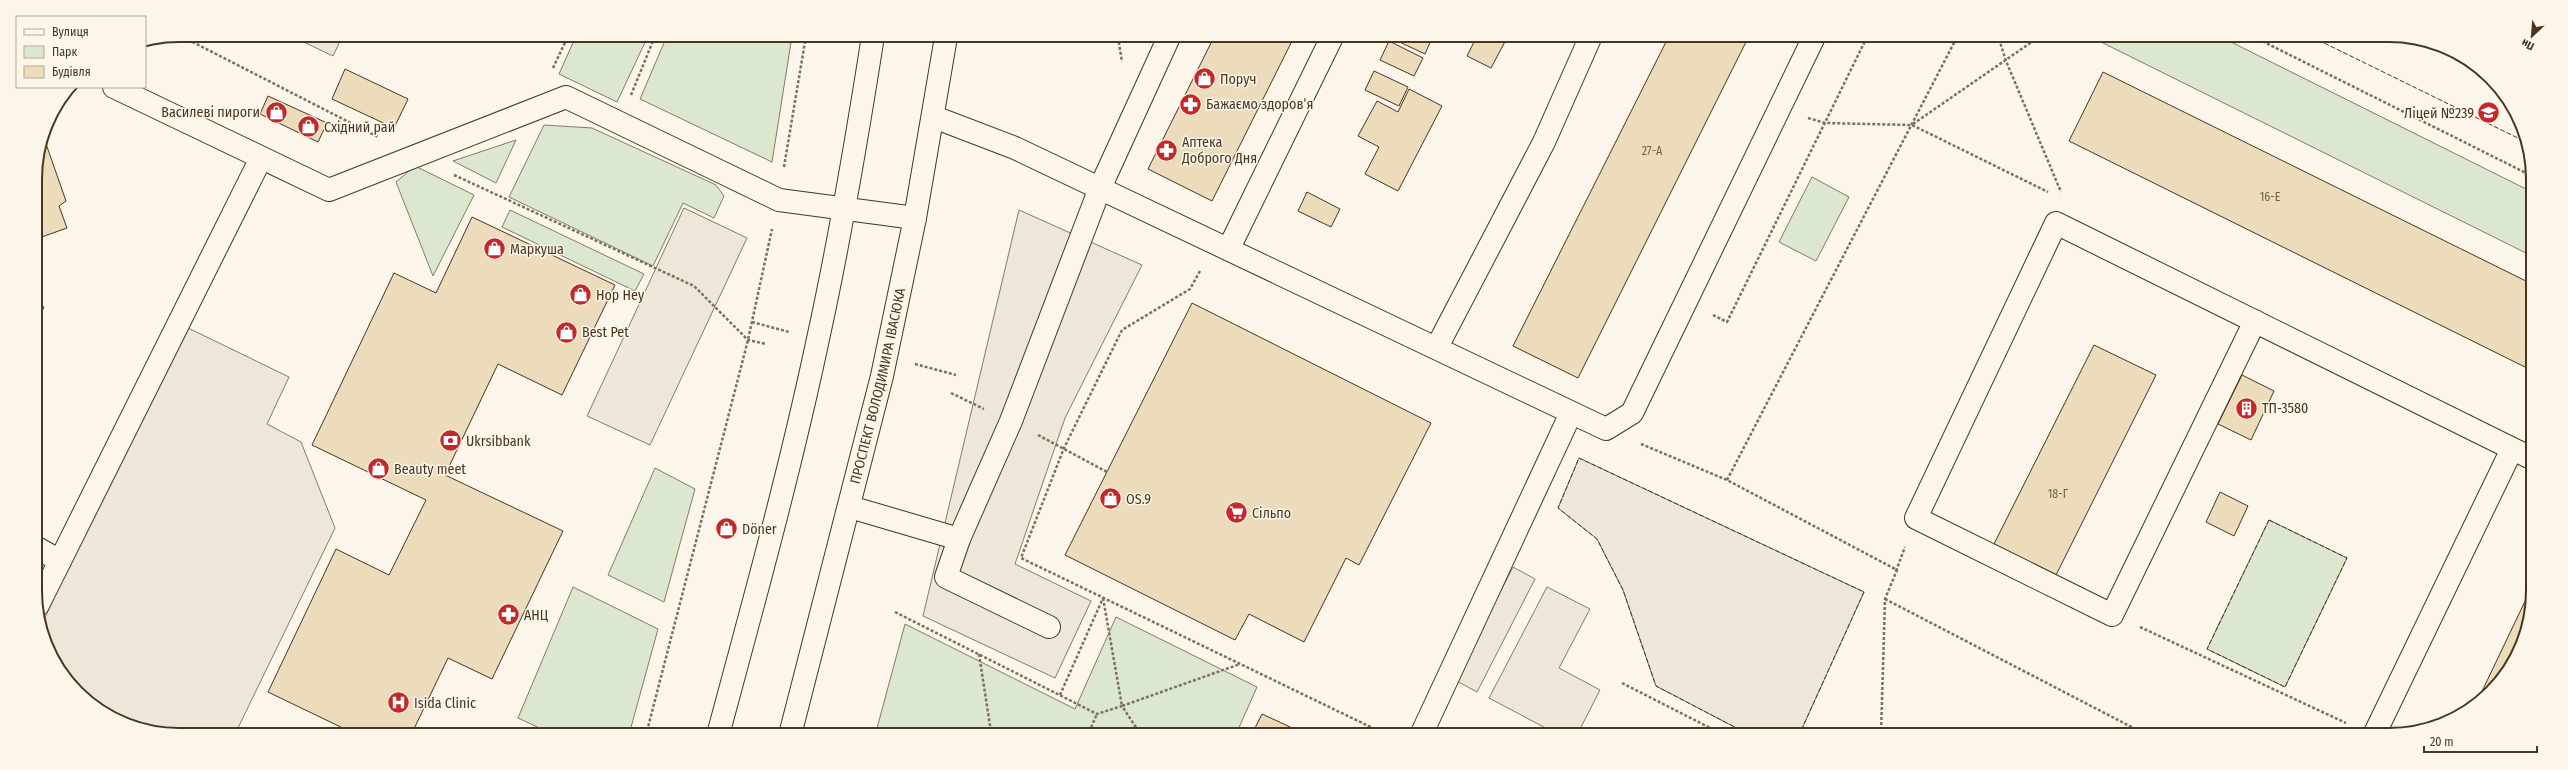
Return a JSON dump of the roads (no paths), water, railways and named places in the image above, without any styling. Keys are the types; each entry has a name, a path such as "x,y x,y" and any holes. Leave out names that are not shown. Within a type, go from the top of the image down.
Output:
{"main road":[{"path":"720,728 773,530 813,365 845,207 872,42"},
{"name":"ПРОСПЕКТ ВОЛОДИМИРА ІВАСЮКА","path":"792,728 850,507 882,376 934,117 945,42"},
{"path":"1049,627 946,577 959,539 1011,422 1100,188 1167,42"},
{"path":"1222,244 1330,42"},
{"path":"1437,347 1544,142 1588,42"},
{"path":"934,117 1015,148 1222,244 1606,429 1632,413 1811,42"},
{"path":"116,88 329,190 566,97 779,200 845,207 914,218"},
{"path":"42,596 261,158"},
{"path":"2255,321 2112,614 1916,518 2056,222 2521,453 2378,728"},
{"path":"1424,728 1571,413"},
{"path":"850,507 959,539"},
{"path":"42,551 60,560"}],"place":[{"name":"Поруч","path":"1205,79"},
{"name":"Бажаємо здоровʼя","path":"1191,104"},
{"name":"Василеві пироги","path":"276,112"},
{"name":"Ліцей №239","path":"2489,113"},
{"name":"Східний рай","path":"308,127"},
{"name":"Аптека Доброго Дня","path":"1166,150"},
{"name":"Маркуша","path":"495,249"},
{"name":"Hop Hey","path":"581,295"},
{"name":"Best Pet","path":"566,332"},
{"name":"ТП-3580","path":"2246,408"},
{"name":"Ukrsibbank","path":"451,441"},
{"name":"Beauty meet","path":"379,469"},
{"name":"OS.9","path":"1111,499"},
{"name":"Сільпо","path":"1236,513"},
{"name":"Döner","path":"727,529"},
{"name":"АНЦ","path":"508,615"},
{"name":"Isida Clinic","path":"399,703"}]}
